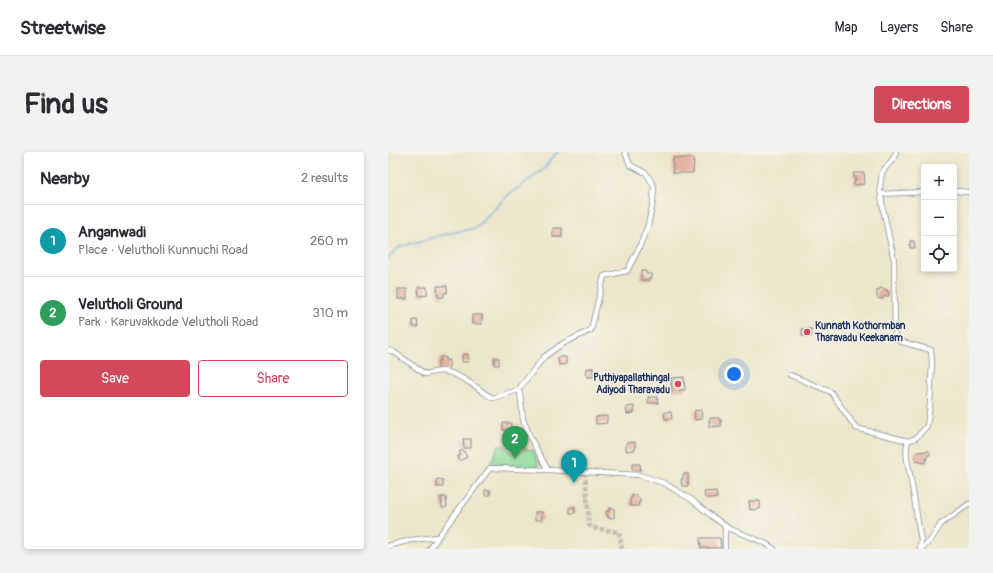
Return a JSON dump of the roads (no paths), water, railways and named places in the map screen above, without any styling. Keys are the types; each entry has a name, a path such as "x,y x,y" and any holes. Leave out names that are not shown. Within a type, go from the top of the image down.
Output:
{"street":[{"path":"388,350 394,352 425,374 445,371 458,376 493,398 518,390 544,357 562,344 591,330 604,276 627,271 639,248 648,225 653,202 654,186 646,173 630,166 625,152"},
{"path":"790,375 831,392 856,428 908,441 916,438 927,426 930,405 932,362 931,350 899,341 895,335 894,260 882,209 880,189 882,172 893,159 896,152"},
{"path":"957,191 969,192"},
{"path":"881,194 921,192"},
{"path":"518,390 520,393 523,419 531,439 548,470"},
{"path":"908,441 906,447 906,457 921,540 921,549"},
{"path":"430,549 490,468 639,475 664,483 692,500 728,528 765,543 774,549"},
{"path":"921,549 931,540 941,524 969,504"},
{"path":"725,526 725,549"},
{"path":"388,546 411,540 438,537"}],"waterway":[{"path":"388,258 399,247 446,234 476,228 507,196 544,169 555,154 559,152"}],"tunnel":[{"path":"585,472 589,525 593,528 619,532 622,549"}],"place":[{"name":"Kunnath Kothormban Tharavadu Keekanam","path":"807,332"},
{"name":"Puthiyapallathingal Adiyodi Tharavadu","path":"678,384"},
{"name":"Velutholi Ground","path":"515,459"},
{"name":"Anganwadi","path":"574,483"}]}
